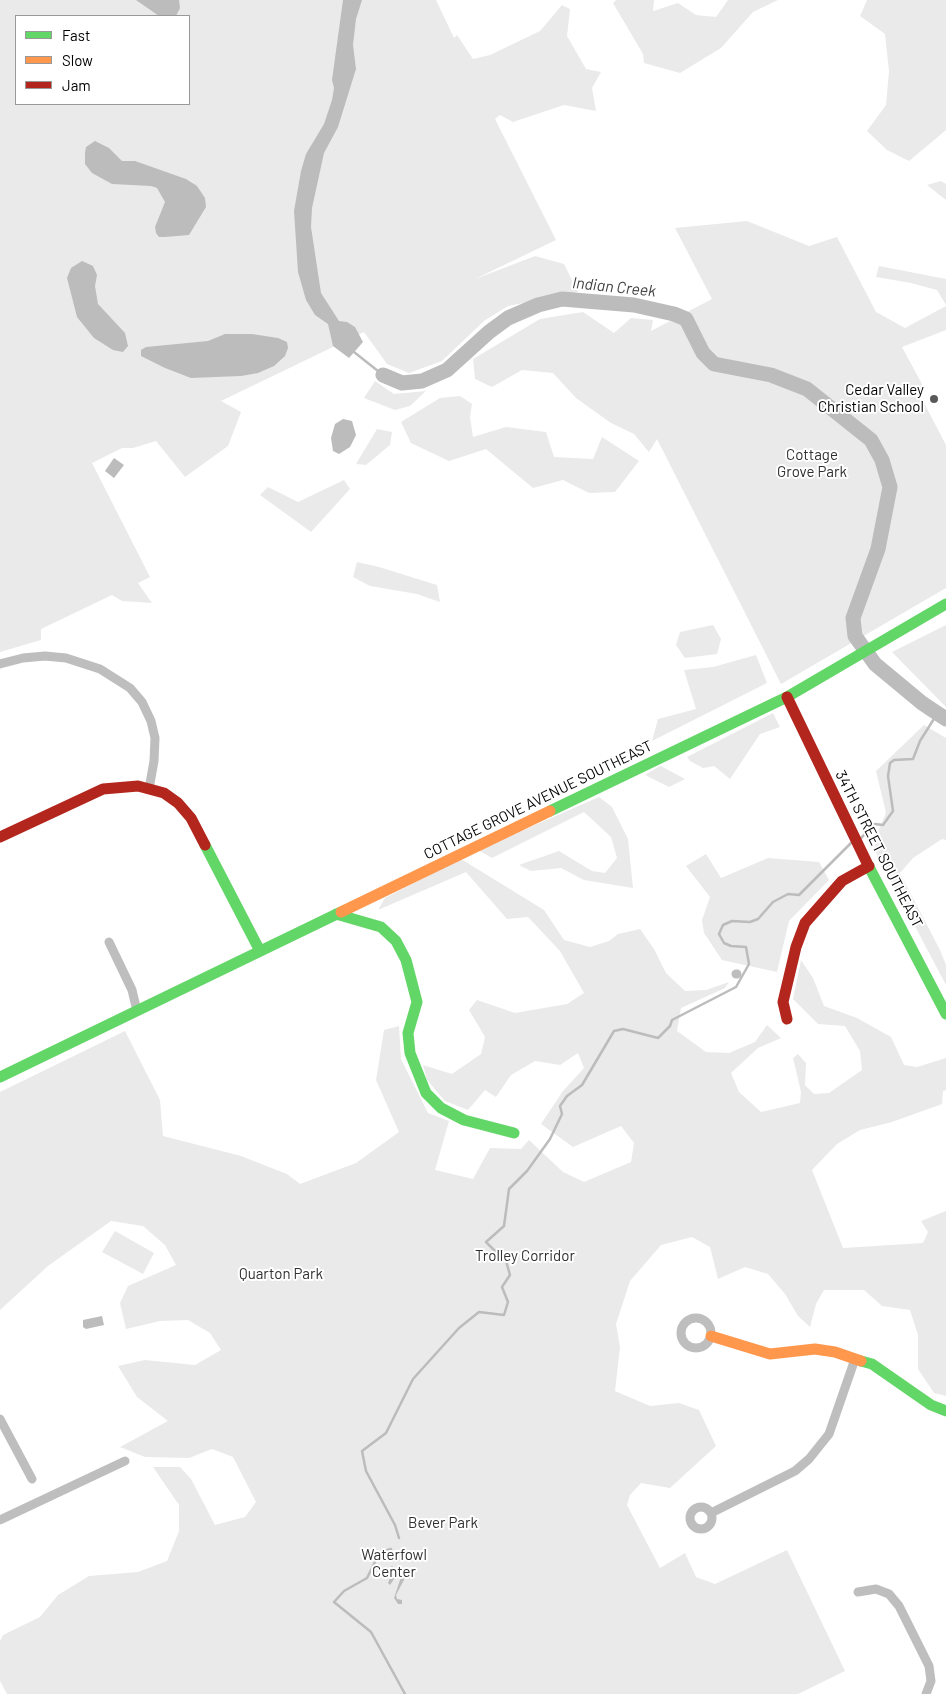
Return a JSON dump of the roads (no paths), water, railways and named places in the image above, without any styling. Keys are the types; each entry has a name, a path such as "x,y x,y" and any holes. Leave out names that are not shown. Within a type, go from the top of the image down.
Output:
{"street":[{"name":"COTTAGE GROVE AVENUE SOUTHEAST","path":"0,1077 786,697 946,604"},
{"path":"0,664 30,657 66,658 100,669 130,688 142,702 151,721 155,738 149,789"},
{"name":"34TH STREET SOUTHEAST","path":"786,697 869,866 944,1007"},
{"path":"0,838 103,789 120,786 138,786 164,793 178,803 191,818 260,951"},
{"path":"787,1019 783,1002 796,947 805,923 842,881 869,866"},
{"path":"336,914 381,927 396,941 406,960 417,1002 408,1033 410,1053 426,1093 441,1108 464,1120 514,1133"},
{"path":"109,942 129,984 137,1011"},
{"path":"711,1336 770,1354 815,1349 835,1352 883,1370 931,1406 946,1411"},
{"path":"711,1513 795,1471 808,1459 829,1434 855,1359"},
{"path":"0,1419 32,1479"},
{"path":"0,1520 125,1461"},
{"path":"858,1592 876,1589 889,1594 899,1606 929,1666 931,1681 926,1694"}],"waterway":[{"name":"Indian Creek","path":"383,375 402,383 422,381 447,370 489,332 508,318 538,305 562,299 634,305 674,314 686,319 703,353 714,364 771,375 807,389 871,440 882,460 890,487 878,549 853,618 855,636 875,664 922,703 946,719"},
{"name":"Indian Creek","path":"354,352 383,375"},
{"path":"861,838 875,824 883,825 893,811 888,776 890,763 894,760 913,759 920,741 937,714"},
{"path":"497,1253 486,1242 504,1226 509,1189 527,1171 550,1139 562,1114 560,1106 567,1096 582,1085 614,1031 623,1029 658,1038 670,1026 672,1020 736,987 749,964 746,947 731,946 724,943 719,934 723,925 732,921 750,922 758,919 773,902 788,894 799,895 851,843"},
{"path":"399,1538 395,1525 366,1471 362,1451 386,1433 413,1379 459,1328 479,1312 504,1315 508,1302 502,1287 510,1275 506,1261"},
{"path":"391,1549 380,1552 367,1578 344,1591 334,1602 371,1632 405,1694"}],"place":[{"name":"Cedar Valley Christian School","path":"934,399"}],"park label":[{"name":"Cottage Grove Park","path":"812,464"},
{"name":"Trolley Corridor","path":"525,1256"},
{"name":"Quarton Park","path":"281,1274"},
{"name":"Bever Park","path":"443,1523"},
{"name":"Waterfowl Center","path":"394,1564"}]}
